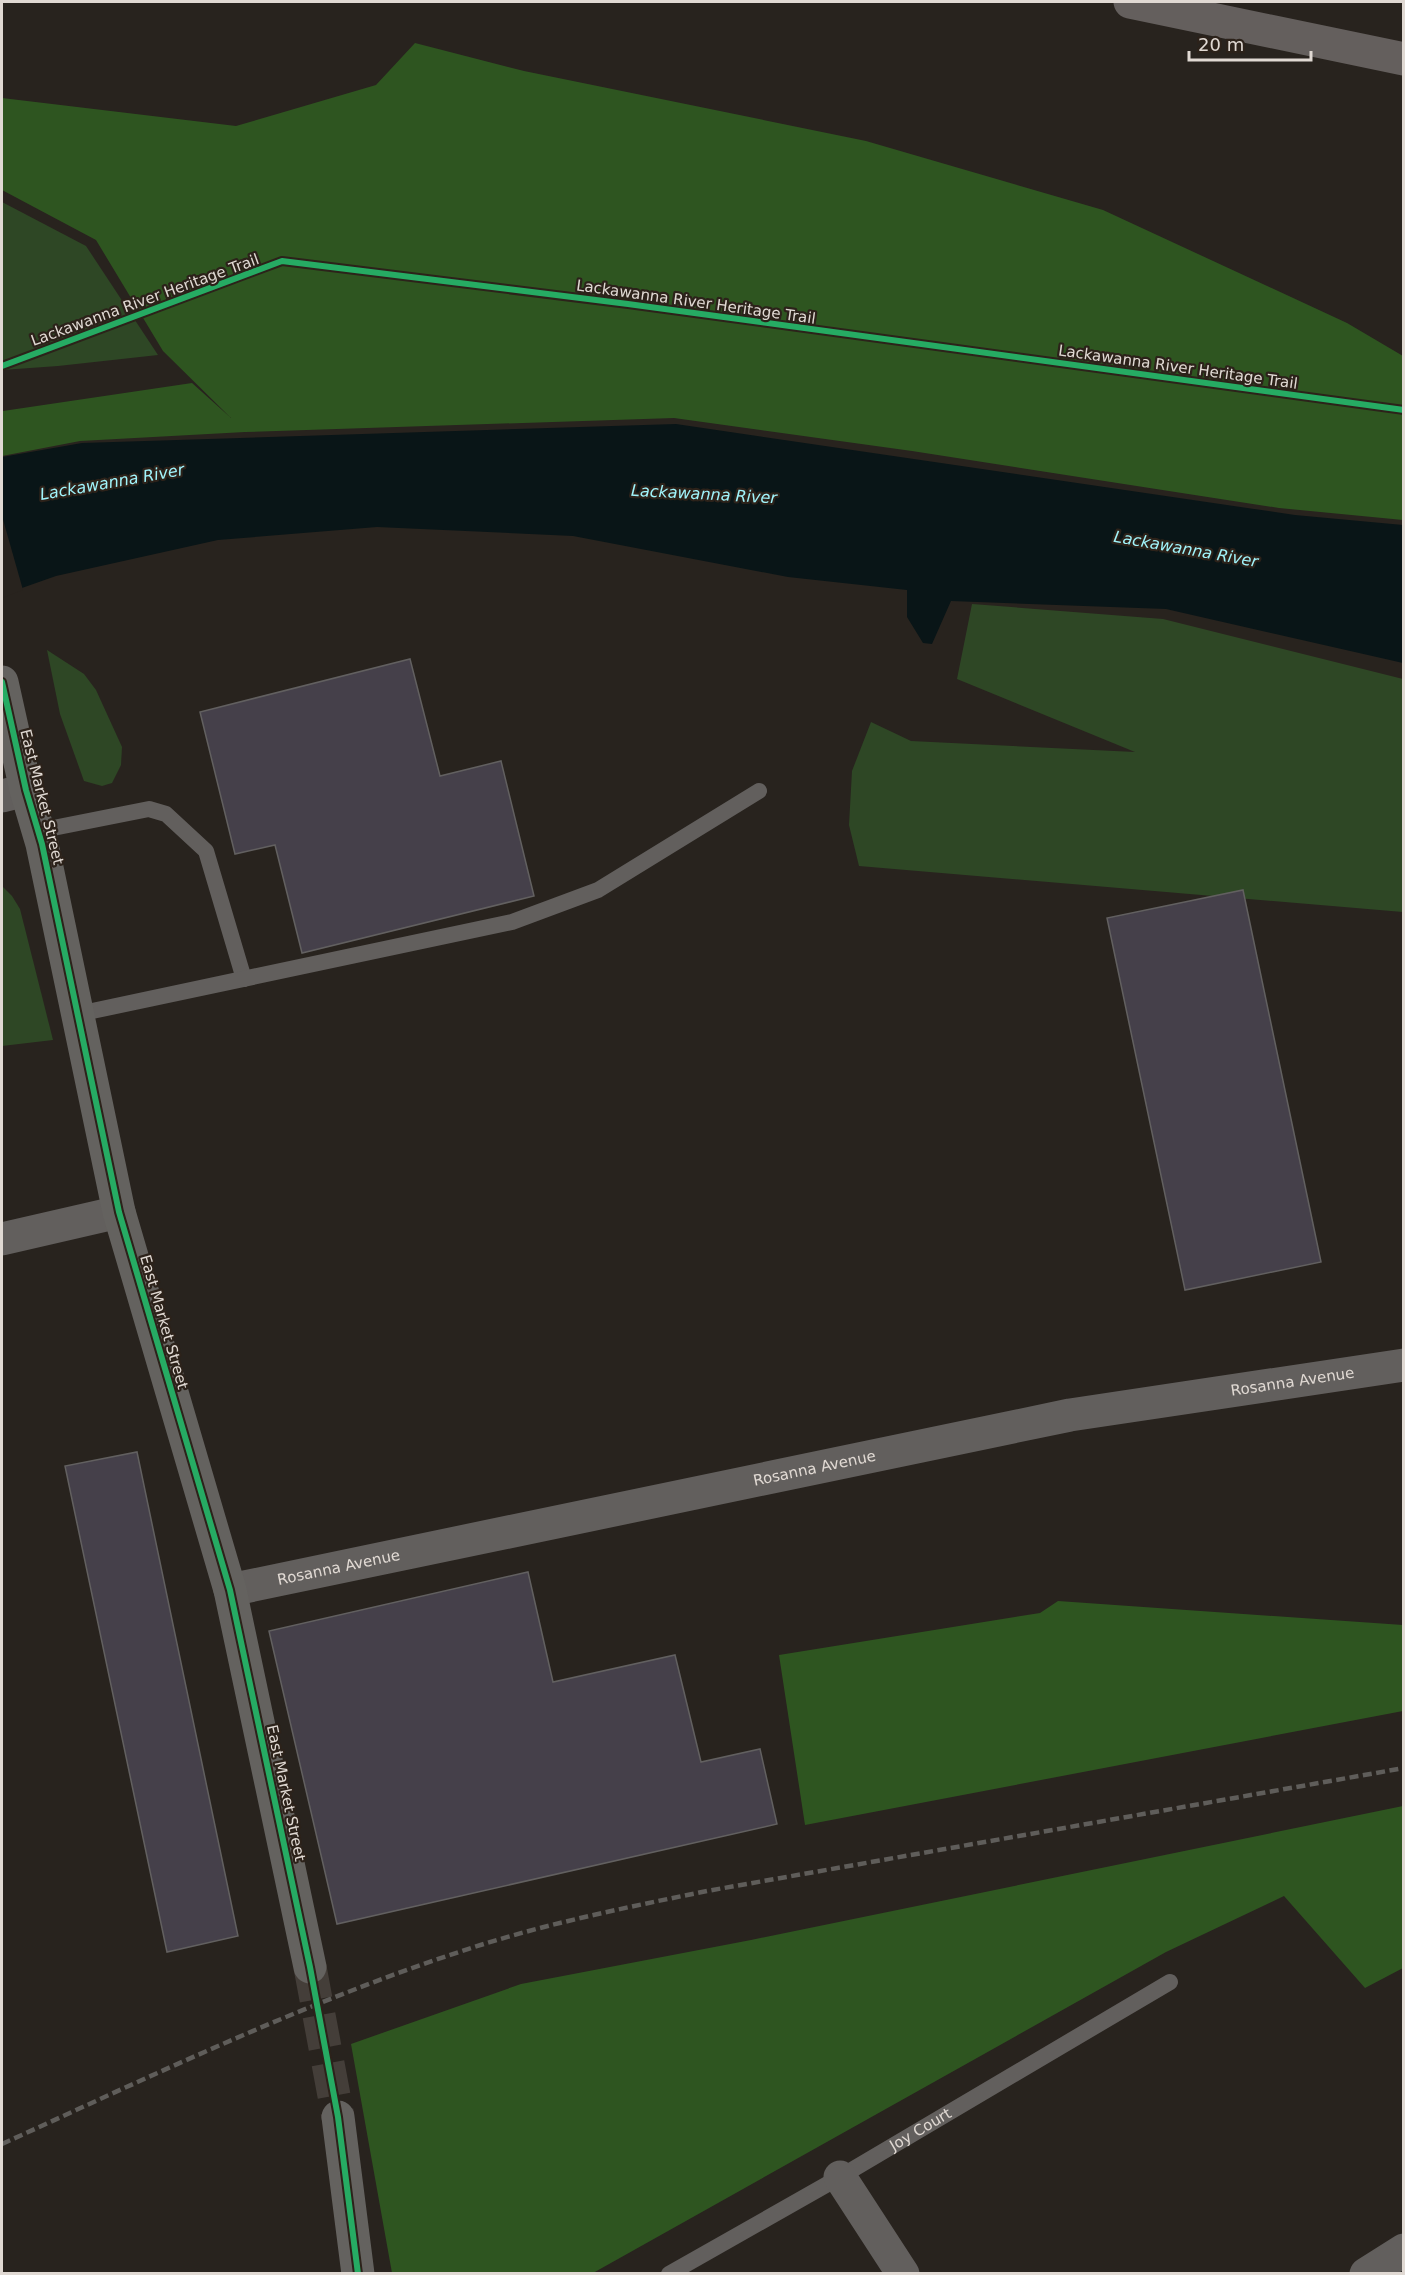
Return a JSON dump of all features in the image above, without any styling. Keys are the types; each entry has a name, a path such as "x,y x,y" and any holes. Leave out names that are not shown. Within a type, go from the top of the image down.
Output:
{"main road":[{"path":"1130,2 1404,59"}],"street":[{"name":"East Market Street","path":"2,682 14,793 38,831 119,1212 230,1590 310,1967"},
{"path":"2,1239 119,1212"},
{"name":"Rosanna Avenue","path":"230,1590 1070,1415 1404,1365"},
{"path":"338,2116 358,2274"},
{"path":"840,2177 903,2274"},
{"path":"1366,2274 1404,2250"}],"lane":[{"path":"78,1014 512,922 598,890 759,790"},
{"path":"38,831 149,809 166,814 206,851 244,979"},
{"name":"Joy Court","path":"669,2274 840,2177 1170,1982"}],"green space":[{"path":"415,43 524,71 866,141 1103,210 1347,323 1403,356 1403,520 1279,508 912,451 674,418 245,432 80,441 2,456 3,411 192,383 231,418 163,351 96,240 2,190 2,98 236,126 376,85"},
{"path":"2,202 86,246 158,355 2,370"},
{"path":"972,604 1163,619 1403,679 1403,912 859,866 849,825 852,771 871,722 911,741 1135,752 957,679"},
{"path":"47,650 84,674 96,690 122,747 121,765 112,783 102,786 84,781 60,714"},
{"path":"2,886 20,909 53,1040 2,1046"},
{"path":"1058,1601 1403,1625 1403,1711 805,1825 779,1655 1040,1613"},
{"path":"1403,1806 1403,1968 1365,1988 1284,1896 1166,1952 593,2273 392,2273 351,2044 521,1984 751,1940"}],"water":[{"name":"Lackawanna River","path":"676,424 1295,515 1403,525 1403,663 1166,609 951,601 932,644 923,643 907,617 907,590 788,577 573,536 377,527 218,540 56,576 2,595 2,457 82,443"}],"pier":[{"path":"2,516 23,590 2,598"}],"building":[{"path":"410,659 440,776 501,761 534,896 302,953 275,845 235,854 200,712"},
{"path":"1243,890 1321,1262 1185,1290 1107,918"},
{"path":"137,1452 238,1936 167,1952 65,1466"},
{"path":"528,1572 553,1682 675,1655 701,1762 760,1749 777,1824 337,1924 269,1631"}],"tunnel":[{"path":"310,1967 338,2117"}],"railway":[{"path":"2,2144 181,2062 302,2010 425,1964 541,1928 707,1891 1404,1768"}],"cycle path":[{"name":"Lackawanna River Heritage Trail","path":"2,366 282,261 628,304 1404,410"},
{"path":"2,682 26,790 42,844 119,1212 230,1590 310,1967 338,2117 358,2274"}]}
